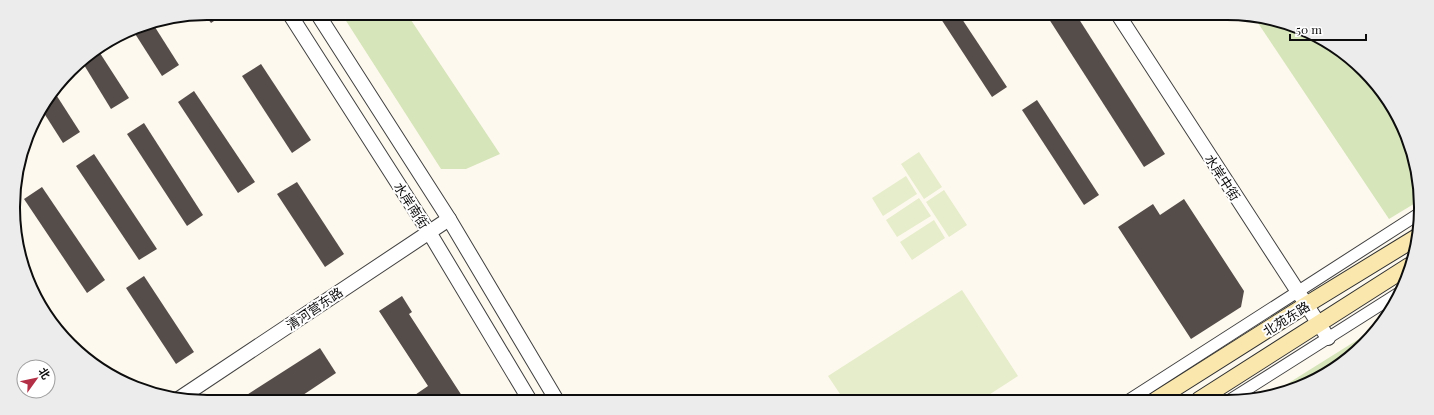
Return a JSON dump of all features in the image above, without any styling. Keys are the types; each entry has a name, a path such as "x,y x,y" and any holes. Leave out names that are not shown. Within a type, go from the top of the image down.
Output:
{"main road":[{"name":"北苑东路","path":"1164,395 1411,241"},
{"name":"北苑东路","path":"1207,395 1403,270"}],"street":[{"name":"水岸南街","path":"293,20 429,232 527,395"},
{"name":"水岸南街","path":"321,20 449,219 554,395"},
{"name":"水岸中街","path":"1122,20 1328,338"},
{"path":"1137,395 1414,218"},
{"name":"清河营东路","path":"187,394 449,219"},
{"path":"1238,395 1390,299"}],"green space":[{"path":"345,20 411,20 500,154 466,169 441,169"},
{"path":"1258,23 1275,26 1298,34 1331,52 1359,75 1382,103 1395,125 1404,147 1408,159 1414,195 1414,204 1389,219"},
{"path":"919,152 942,187 924,199 901,164"},
{"path":"906,176 917,194 883,216 872,198"},
{"path":"944,190 967,225 949,237 926,202"},
{"path":"919,198 931,216 897,237 886,220"},
{"path":"934,220 945,238 912,260 900,242"},
{"path":"962,290 1018,376 989,395 841,395 828,376"},
{"path":"1361,338 1341,356 1320,370 1284,386"}],"building":[{"path":"209,20 216,20 211,23"},
{"path":"942,20 963,20 1007,87 992,97"},
{"path":"1050,20 1080,20 1165,154 1144,167"},
{"path":"155,27 179,65 162,76 135,34"},
{"path":"100,54 129,98 111,109 85,66"},
{"path":"261,64 311,140 292,153 242,76"},
{"path":"194,91 255,182 238,193 178,102"},
{"path":"57,96 80,132 63,143 45,114"},
{"path":"1037,100 1099,195 1084,205 1022,110"},
{"path":"144,123 203,215 187,226 127,134"},
{"path":"94,154 157,249 139,260 76,166"},
{"path":"297,182 344,254 325,267 277,194"},
{"path":"42,187 105,280 87,293 24,199"},
{"path":"1184,199 1244,291 1241,307 1191,339 1118,227 1153,204 1160,215"},
{"path":"144,276 194,352 176,364 126,288"},
{"path":"402,296 412,312 409,314 461,395 415,395 428,386 379,311"},
{"path":"320,348 336,373 303,395 247,395"}]}
